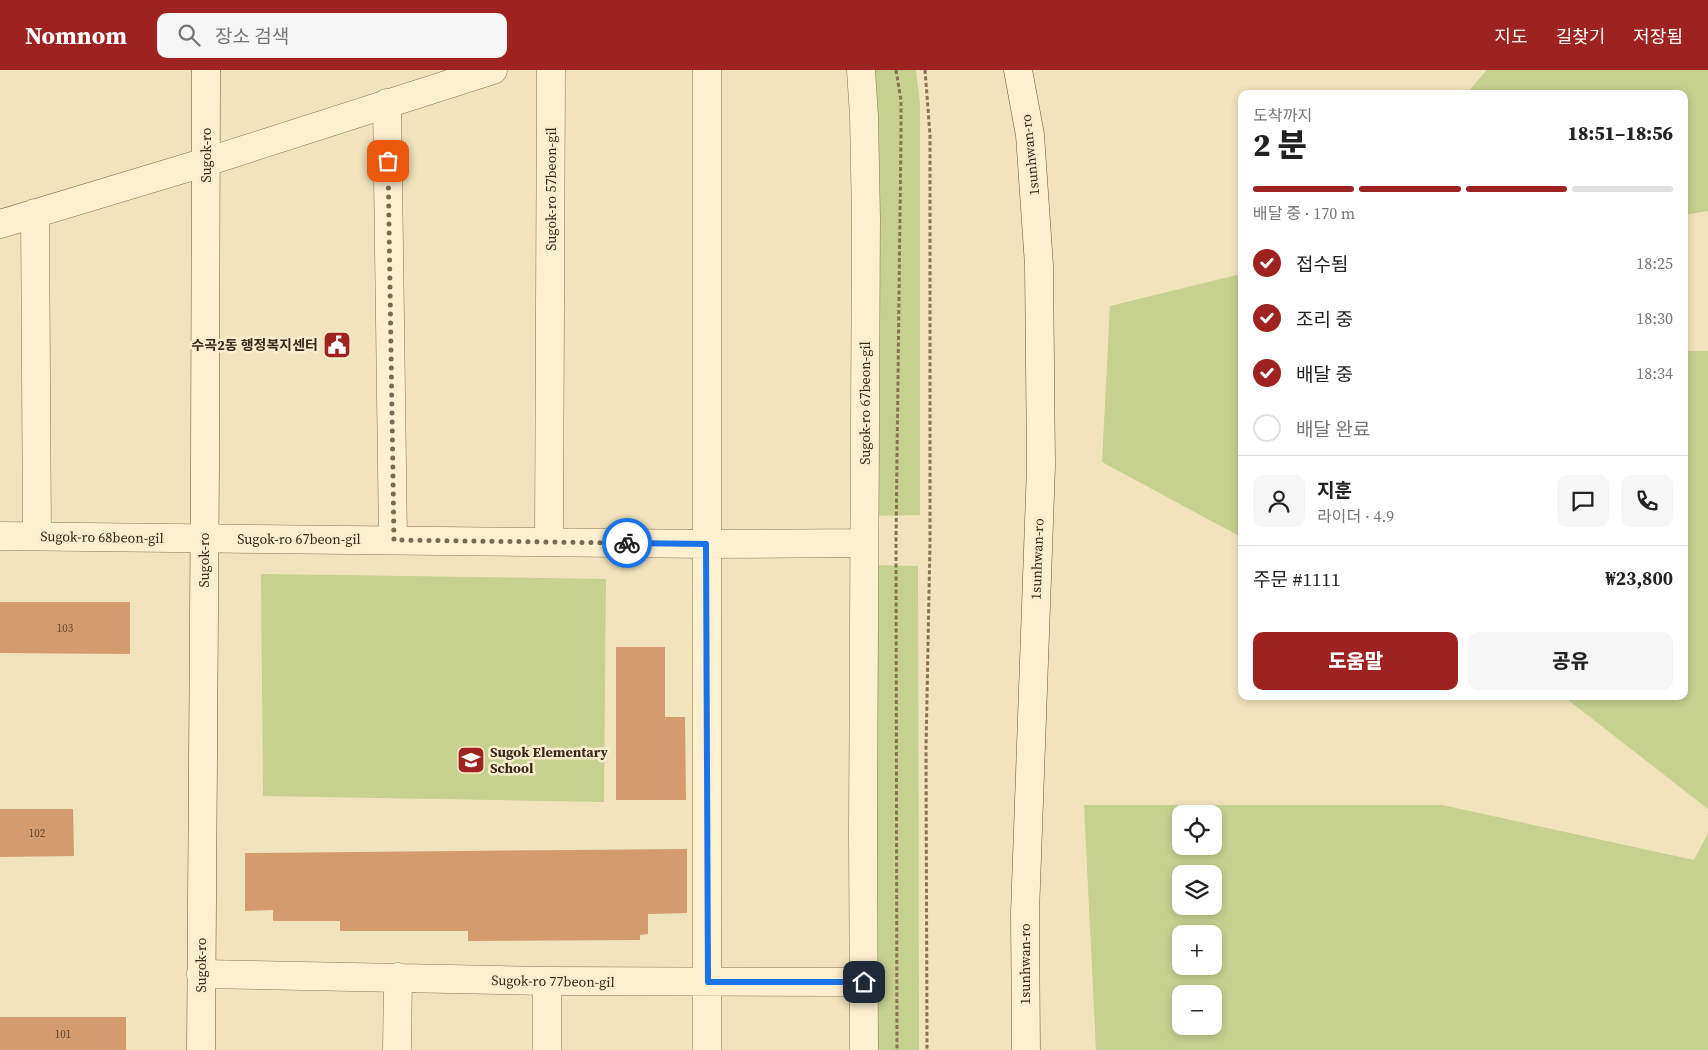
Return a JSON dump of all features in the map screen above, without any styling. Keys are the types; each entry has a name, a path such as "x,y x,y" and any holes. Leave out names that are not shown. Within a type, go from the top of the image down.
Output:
{"street":[{"name":"Sugok-ro","path":"201,1050 206,70"},
{"path":"0,224 206,162 493,70"},
{"name":"Sugok-ro 57beon-gil","path":"550,541 551,70"},
{"path":"707,70 707,1050"},
{"name":"Sugok-ro 67beon-gil","path":"861,70 864,116 866,263 863,780 864,982"},
{"name":"1sunhwan-ro","path":"1018,70 1030,135 1039,265 1041,466 1025,912 1026,1050"},
{"path":"387,103 394,540"},
{"path":"35,213 37,526"},
{"name":"Sugok-ro 68beon-gil","path":"0,536 37,526 205,538"},
{"name":"Sugok-ro 67beon-gil","path":"205,538 706,544 864,543"},
{"name":"Sugok-ro 77beon-gil","path":"201,974 398,977 547,982 864,982"},
{"path":"397,1050 398,977"},
{"path":"547,982 547,1050"},
{"path":"864,982 864,1050"}],"path":[{"path":"896,70 901,100 896,542 897,1050"},
{"path":"925,70 930,164 930,542 926,749 927,1050"}],"green space":[{"path":"869,70 916,70 920,104 920,515 872,516"},
{"path":"1487,70 1708,70 1708,211 1688,214 1688,90 1470,90"},
{"path":"1238,275 1238,535 1102,462 1110,306"},
{"path":"1688,351 1708,351 1708,809 1568,700 1688,700"},
{"path":"872,565 918,566 919,1050 873,1050"},
{"path":"261,574 606,579 604,802 263,796"},
{"path":"1084,805 1172,805 1172,855 1222,855 1222,805 1442,805 1694,860 1708,833 1708,1050 1096,1050"}],"building":[{"path":"0,602 130,602 130,654 0,653"},
{"path":"616,647 665,647 665,717 685,717 686,800 616,800"},
{"path":"0,809 73,809 74,856 0,857"},
{"path":"687,849 687,913 648,914 648,934 640,935 640,940 468,941 468,931 340,931 340,921 273,921 273,910 245,911 245,853"},
{"path":"0,1017 126,1017 126,1050 0,1050"}],"way so far":[{"path":"388,161 394,540 627,543"}],"place":[{"name":"수곡2동 행정복지센터","path":"337,345"},
{"name":"Sugok Elementary School","path":"471,760"}],"route":[{"path":"627,543 706,544 708,982 864,982"}]}
